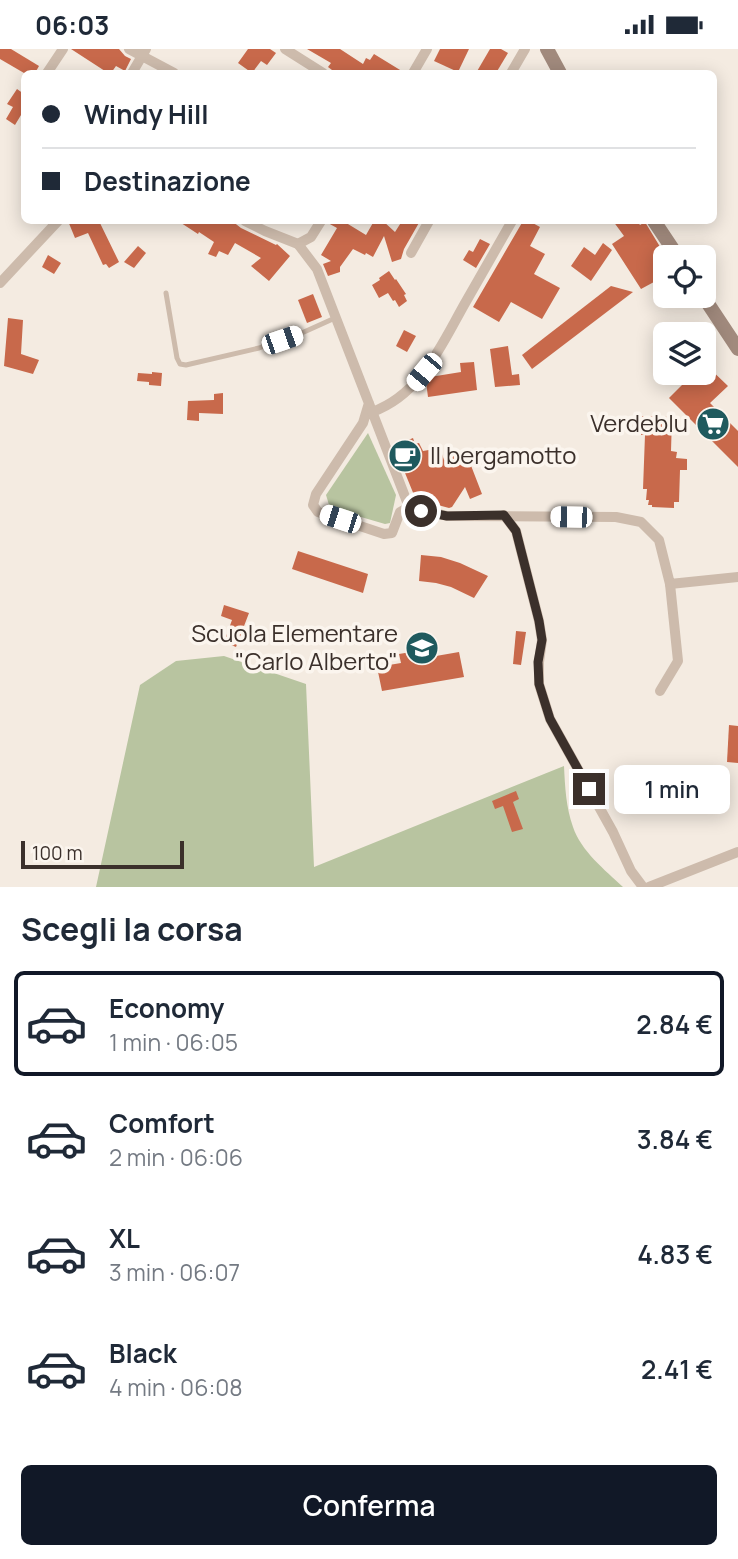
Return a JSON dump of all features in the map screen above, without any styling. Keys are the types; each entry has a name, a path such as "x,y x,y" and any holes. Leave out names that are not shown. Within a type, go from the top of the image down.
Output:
{"street":[{"path":"49,70 63,49"},
{"path":"129,49 144,52 170,70"},
{"path":"285,49 318,70"},
{"path":"415,70 427,49"},
{"path":"513,70 525,49"},
{"path":"547,49 559,70"},
{"path":"134,70 144,52"},
{"path":"0,283 55,224"},
{"path":"251,224 298,244 317,269 409,507"},
{"path":"298,244 311,237 319,224"},
{"path":"411,253 427,224"},
{"path":"370,408 387,407 402,396 434,360 510,224"},
{"path":"656,224 670,245"},
{"path":"711,308 738,349"},
{"path":"370,408 363,423 316,493 313,505 318,512 384,534 392,533 400,512 409,507 447,516 616,517 641,521 659,541 670,584 678,661 660,691"},
{"path":"504,515 516,531 539,621 542,640 538,662 539,684 550,719 613,832 631,871 643,887"},
{"path":"670,584 738,577"},
{"path":"649,887 738,852"}],"lane":[{"path":"166,293 177,358 180,364 186,365 259,348 337,317"}],"green space":[{"path":"368,433 396,495 390,523 385,524 330,508 326,495"},
{"path":"224,656 306,684 314,867 564,766 567,804 577,836 594,860 623,887 96,887 140,685 176,661"}],"building":[{"path":"0,49 11,49 39,66 37,70 21,71 0,59"},
{"path":"71,49 119,49 131,59 126,70 116,66 113,70 103,70"},
{"path":"248,49 270,49 276,53 267,65 261,61 254,70 248,70 238,63"},
{"path":"307,49 340,49 363,64 366,58 370,60 374,54 400,70 332,70 328,67 331,63"},
{"path":"440,49 469,49 459,70 434,61"},
{"path":"490,49 501,49 508,53 498,70 478,70"},
{"path":"17,89 21,92 21,115 15,125 6,119 13,107 7,104"},
{"path":"69,224 100,224 119,262 109,268 106,264 103,265 88,233 75,238"},
{"path":"183,224 236,224 277,244 290,256 269,281 251,266 261,258 235,243 228,255 219,251 216,257 208,254 214,242 199,232 198,234"},
{"path":"330,224 348,224 366,235 372,224 386,224 395,232 400,224 418,224 401,259 392,262 384,236 373,257 353,249 340,267 340,272 328,276 323,264 331,261 321,255 337,228"},
{"path":"521,224 540,227 530,246 545,254 534,274 560,288 542,319 511,302 499,322 473,307"},
{"path":"615,224 646,224 659,245 653,245 653,282 641,289 612,244 624,236"},
{"path":"480,239 490,244 476,268 463,260 469,250 473,252"},
{"path":"603,243 612,250 591,281 571,266 584,247 595,255"},
{"path":"138,246 146,253 134,268 124,262"},
{"path":"48,255 61,263 54,274 42,267"},
{"path":"389,271 406,294 404,295 407,301 399,307 388,293 379,298 372,285"},
{"path":"611,286 633,292 532,369 522,355"},
{"path":"313,294 322,317 307,323 298,300"},
{"path":"8,318 23,320 21,354 39,360 33,374 4,366"},
{"path":"404,330 416,336 407,352 396,346"},
{"path":"508,346 512,375 519,374 520,385 495,387 490,349"},
{"path":"474,362 477,390 428,397 426,382 430,377 461,372 460,363"},
{"path":"138,373 162,373 161,386 137,381"},
{"path":"716,374 728,386 710,403 738,431 738,467 669,398 682,385 716,385"},
{"path":"223,393 223,414 199,413 199,421 187,420 188,401 214,400 214,394"},
{"path":"642,416 672,417 671,451 677,452 676,458 687,459 687,470 680,470 679,502 674,502 674,508 652,507 648,505 649,500 646,500 647,489 643,489 645,435 641,435"},
{"path":"413,438 423,451 440,448 444,460 462,453 467,464 470,463 482,494 470,499 465,487 449,508 423,501 414,495 394,446"},
{"path":"298,551 368,574 363,593 292,569"},
{"path":"421,555 441,557 488,576 474,598 451,587 419,581"},
{"path":"224,605 249,613 236,647 224,642 232,620 221,616"},
{"path":"516,631 526,632 521,665 513,664"},
{"path":"434,648 436,656 459,652 464,677 382,691 377,667 401,663 399,654"},
{"path":"729,725 738,726 738,763 727,762"},
{"path":"516,791 519,799 513,802 523,829 512,832 503,806 495,809 492,801"}],"place":[{"name":"Verdeblu","path":"713,424"},
{"name":"Il bergamotto","path":"405,456"},
{"name":"Scuola Elementare \"Carlo Alberto\"","path":"422,648"}],"route":[{"path":"421,511 447,516 504,515 516,531 542,640 538,662 539,684 550,719 589,789"}]}
